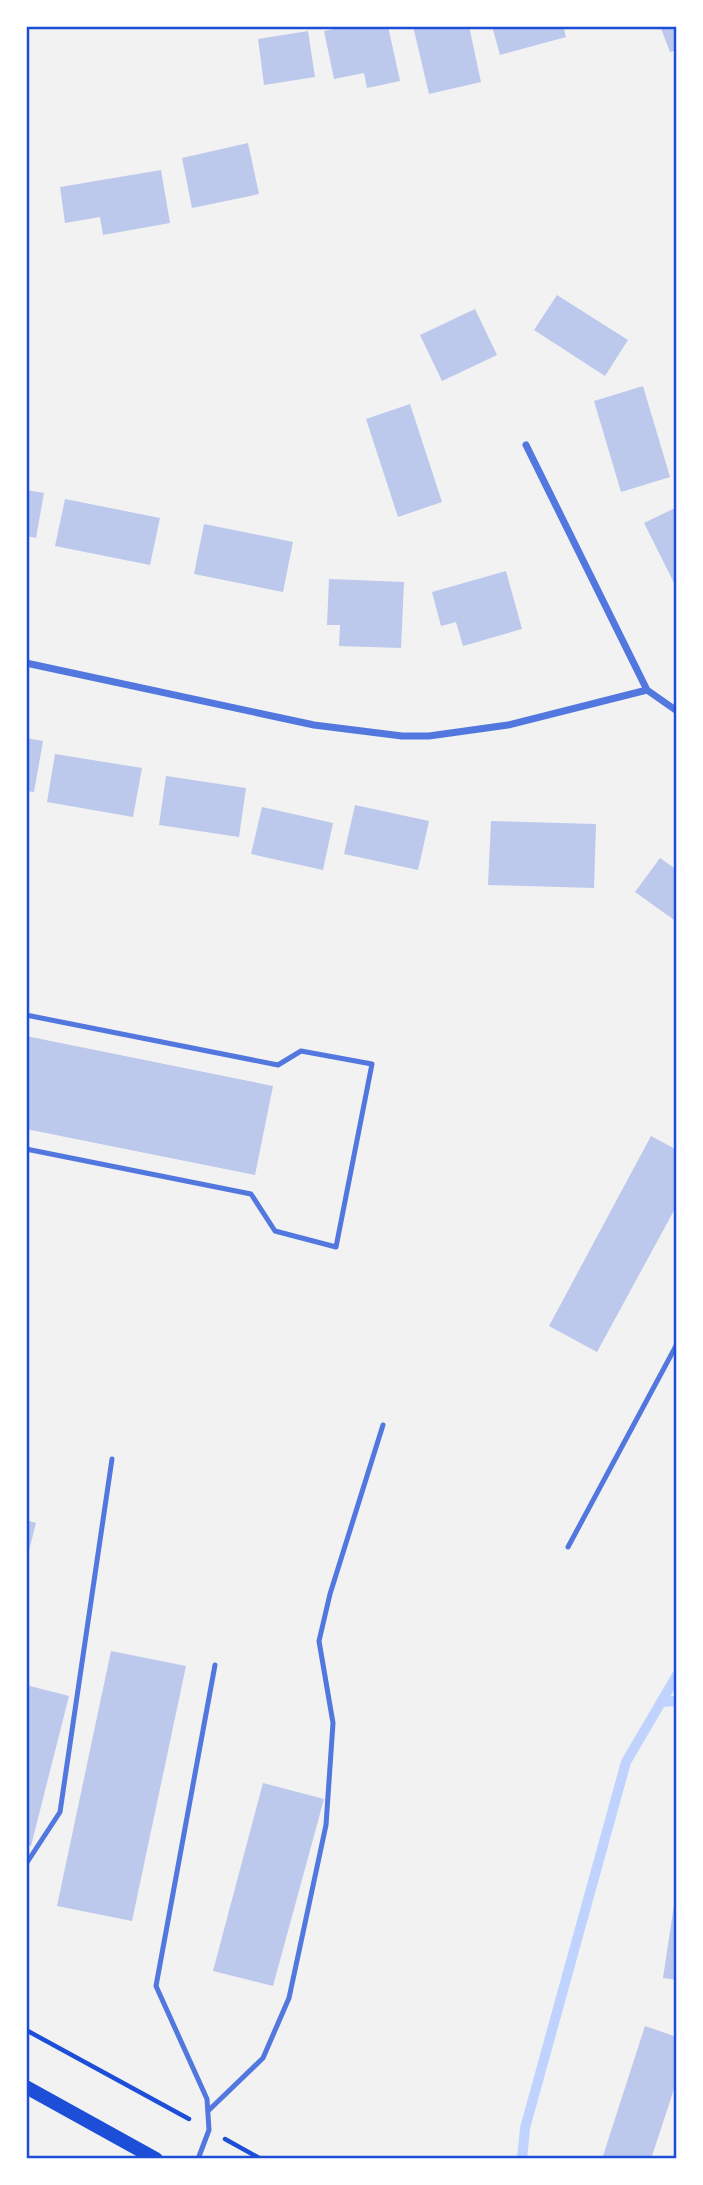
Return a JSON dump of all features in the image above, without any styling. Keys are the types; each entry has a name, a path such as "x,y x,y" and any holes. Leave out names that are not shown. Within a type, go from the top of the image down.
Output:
{"main road":[{"path":"26,2087 156,2159"}],"street":[{"path":"526,445 647,690 677,712"},
{"path":"26,663 314,725 402,736 429,736 508,725 647,690"}],"lane":[{"path":"26,1015 278,1065 301,1051 372,1064 336,1247 275,1231 251,1194 26,1149"},
{"path":"568,1547 677,1344"},
{"path":"208,2111 263,2058 289,1998 326,1825 333,1723 319,1641 330,1594 383,1425"},
{"path":"26,1864 61,1812 112,1459"},
{"path":"198,2159 209,2130 207,2099 156,1986 215,1665"}],"path":[{"path":"26,2030 156,2100"}],"building":[{"path":"349,26 388,26 400,81 367,88 364,73 334,79 324,31"},
{"path":"413,26 469,26 481,82 429,94"},
{"path":"492,26 563,26 566,37 500,55"},
{"path":"660,26 677,26 677,50 670,52"},
{"path":"308,31 315,77 264,85 258,39"},
{"path":"248,143 259,194 192,208 182,158"},
{"path":"161,170 170,223 103,235 100,217 65,223 60,187"},
{"path":"557,295 628,340 605,376 534,330"},
{"path":"475,309 497,355 442,381 420,335"},
{"path":"643,386 670,477 621,492 594,401"},
{"path":"410,404 442,502 398,517 366,419"},
{"path":"26,490 44,493 36,538 26,536"},
{"path":"65,499 160,518 150,565 55,546"},
{"path":"677,507 677,589 644,523"},
{"path":"204,524 293,542 283,592 194,574"},
{"path":"506,571 522,629 463,646 456,622 441,626 432,592"},
{"path":"329,579 404,582 401,648 339,646 340,625 327,625"},
{"path":"26,738 43,741 34,792 26,791"},
{"path":"55,754 142,768 133,817 47,802"},
{"path":"166,776 246,788 239,837 159,825"},
{"path":"355,805 429,821 418,870 344,854"},
{"path":"262,807 333,823 323,870 251,854"},
{"path":"491,821 596,824 594,888 488,885"},
{"path":"660,858 677,870 677,922 635,892"},
{"path":"26,1036 273,1086 255,1175 26,1129"},
{"path":"651,1136 677,1150 677,1205 597,1352 549,1326"},
{"path":"26,1520 36,1523 27,1558 26,1558"},
{"path":"111,1651 186,1666 132,1921 57,1906"},
{"path":"26,1685 69,1696 31,1846 26,1845"},
{"path":"263,1783 324,1799 273,1986 213,1971"},
{"path":"677,1898 677,1980 663,1978"},
{"path":"645,2026 677,2037 677,2080 651,2159 602,2159"}],"waterway":[{"path":"522,2159 525,2128 626,1762 677,1675"},
{"path":"661,1702 677,1701"}]}
